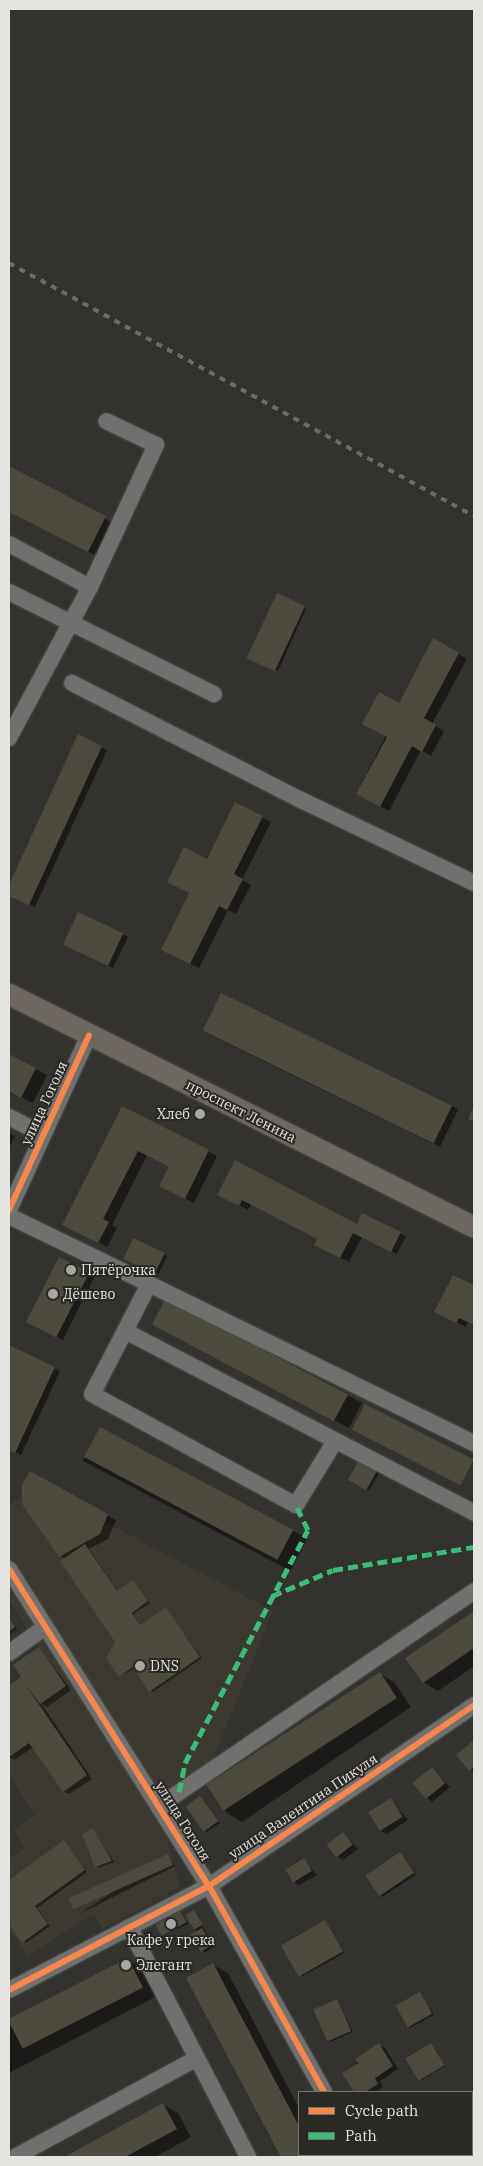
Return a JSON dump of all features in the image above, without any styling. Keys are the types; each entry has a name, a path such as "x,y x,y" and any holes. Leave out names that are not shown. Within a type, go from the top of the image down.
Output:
{"main road":[{"name":"проспект Ленина","path":"9,994 474,1227"}],"street":[{"path":"9,738 15,708 71,622 90,587 156,445 106,421"},
{"path":"9,544 90,587"},
{"path":"9,592 214,694"},
{"path":"72,684 301,800 474,883"},
{"name":"улица Гоголя","path":"9,1210 89,1035"},
{"path":"9,1117 44,1134"},
{"path":"9,1216 474,1443"},
{"path":"148,1284 92,1394 296,1505 335,1442"},
{"path":"124,1331 474,1513"},
{"name":"улица Гоголя","path":"9,1569 209,1886 323,2091"},
{"path":"159,1806 474,1591"},
{"path":"9,1653 45,1627"},
{"name":"улица Валентина Пикуля","path":"9,1990 209,1886 474,1705"},
{"path":"129,1927 248,2157"},
{"path":"15,2157 197,2058"}],"shaded area":[{"path":"35,1485 273,1611 203,1782 160,1814 180,1887 103,1929 94,1914 27,1956 9,1928 9,1859 25,1848 13,1829 35,1816 9,1773 9,1707 52,1669 9,1599 9,1505"}],"building":[{"path":"9,466 106,516 88,552 9,512"},
{"path":"277,593 305,606 275,671 247,658"},
{"path":"433,638 459,653 424,718 436,725 422,752 412,746 380,807 356,794 387,737 362,724 379,692 399,703"},
{"path":"78,734 102,746 29,905 9,896 9,885"},
{"path":"235,802 263,816 234,874 243,879 227,910 219,906 190,964 161,950 189,893 167,882 184,847 207,859"},
{"path":"78,912 123,933 108,966 63,945"},
{"path":"221,993 452,1106 434,1143 203,1031"},
{"path":"9,1054 36,1068 21,1098 9,1091"},
{"path":"122,1106 209,1150 185,1199 159,1186 169,1167 138,1151 103,1219 109,1222 98,1243 62,1225"},
{"path":"474,1106 474,1122 468,1119"},
{"path":"235,1160 357,1224 362,1213 401,1232 391,1252 353,1233 340,1258 314,1245 317,1239 242,1200 239,1206 217,1195"},
{"path":"133,1238 165,1253 155,1274 123,1259"},
{"path":"59,1257 89,1272 56,1337 26,1322"},
{"path":"453,1275 474,1285 474,1325 459,1318 456,1323 434,1312"},
{"path":"166,1298 348,1395 334,1421 152,1324"},
{"path":"9,1345 55,1367 15,1453 9,1450"},
{"path":"365,1404 474,1459 461,1485 352,1430"},
{"path":"100,1427 293,1530 277,1560 84,1457"},
{"path":"359,1460 377,1470 366,1490 348,1480"},
{"path":"30,1471 108,1514 100,1534 59,1557 22,1504 22,1485"},
{"path":"85,1544 117,1591 133,1580 148,1601 132,1613 140,1625 166,1607 200,1657 149,1692 133,1667 119,1677 106,1658 115,1642 60,1561"},
{"path":"474,1611 474,1648 423,1683 405,1658"},
{"path":"9,1617 15,1627 9,1632"},
{"path":"39,1647 66,1686 40,1704 25,1684 87,1775 63,1792 29,1743 9,1757 9,1685 21,1677 13,1665"},
{"path":"380,1672 397,1698 223,1811 206,1785"},
{"path":"474,1740 474,1767 469,1771 456,1755"},
{"path":"432,1767 445,1783 426,1799 413,1783"},
{"path":"200,1796 218,1821 204,1832 185,1807"},
{"path":"391,1798 403,1817 380,1831 368,1812"},
{"path":"93,1828 112,1861 95,1867 82,1834"},
{"path":"343,1832 353,1845 336,1858 326,1845"},
{"path":"64,1840 85,1870 35,1906 48,1924 22,1943 9,1924 9,1880"},
{"path":"400,1852 414,1873 379,1896 365,1875"},
{"path":"168,1854 173,1865 73,1909 68,1898"},
{"path":"304,1858 312,1871 293,1882 285,1870"},
{"path":"194,1910 203,1925 194,1930 185,1915"},
{"name":"Кафе у грека","path":"180,1911 186,1922 162,1936 156,1925"},
{"path":"325,1920 343,1951 299,1977 281,1946"},
{"path":"202,1928 212,1945 201,1952 191,1934"},
{"path":"128,1958 143,1987 23,2049 9,2019"},
{"path":"213,1963 298,2124 298,2156 322,2157 281,2157 186,1978"},
{"path":"420,1992 432,2014 408,2027 396,2006"},
{"path":"337,1999 351,2031 327,2042 313,2010"},
{"path":"379,2043 393,2066 375,2078 378,2084 367,2091 353,2091 342,2073 358,2063 355,2059"},
{"path":"431,2043 444,2065 419,2081 405,2058"},
{"path":"163,2103 177,2129 125,2157 64,2157"},
{"path":"474,2110 473,2132 473,2111"},
{"path":"408,2156 429,2157 409,2157"}],"railway":[{"path":"9,263 474,516"}],"marked path":[{"path":"179,1792 185,1763 308,1530 296,1505"},
{"path":"272,1596 333,1570 474,1547"}],"cycle path":[{"path":"9,1210 89,1035"},
{"path":"9,1569 209,1886 323,2091"},
{"path":"9,1990 209,1886 474,1705"}],"place":[{"name":"Хлеб","path":"200,1114"},
{"name":"Пятёрочка","path":"71,1270"},
{"name":"Дёшево","path":"53,1294"},
{"name":"DNS","path":"140,1666"},
{"name":"Кафе у грека","path":"171,1924"},
{"name":"Элегант","path":"126,1965"}]}
